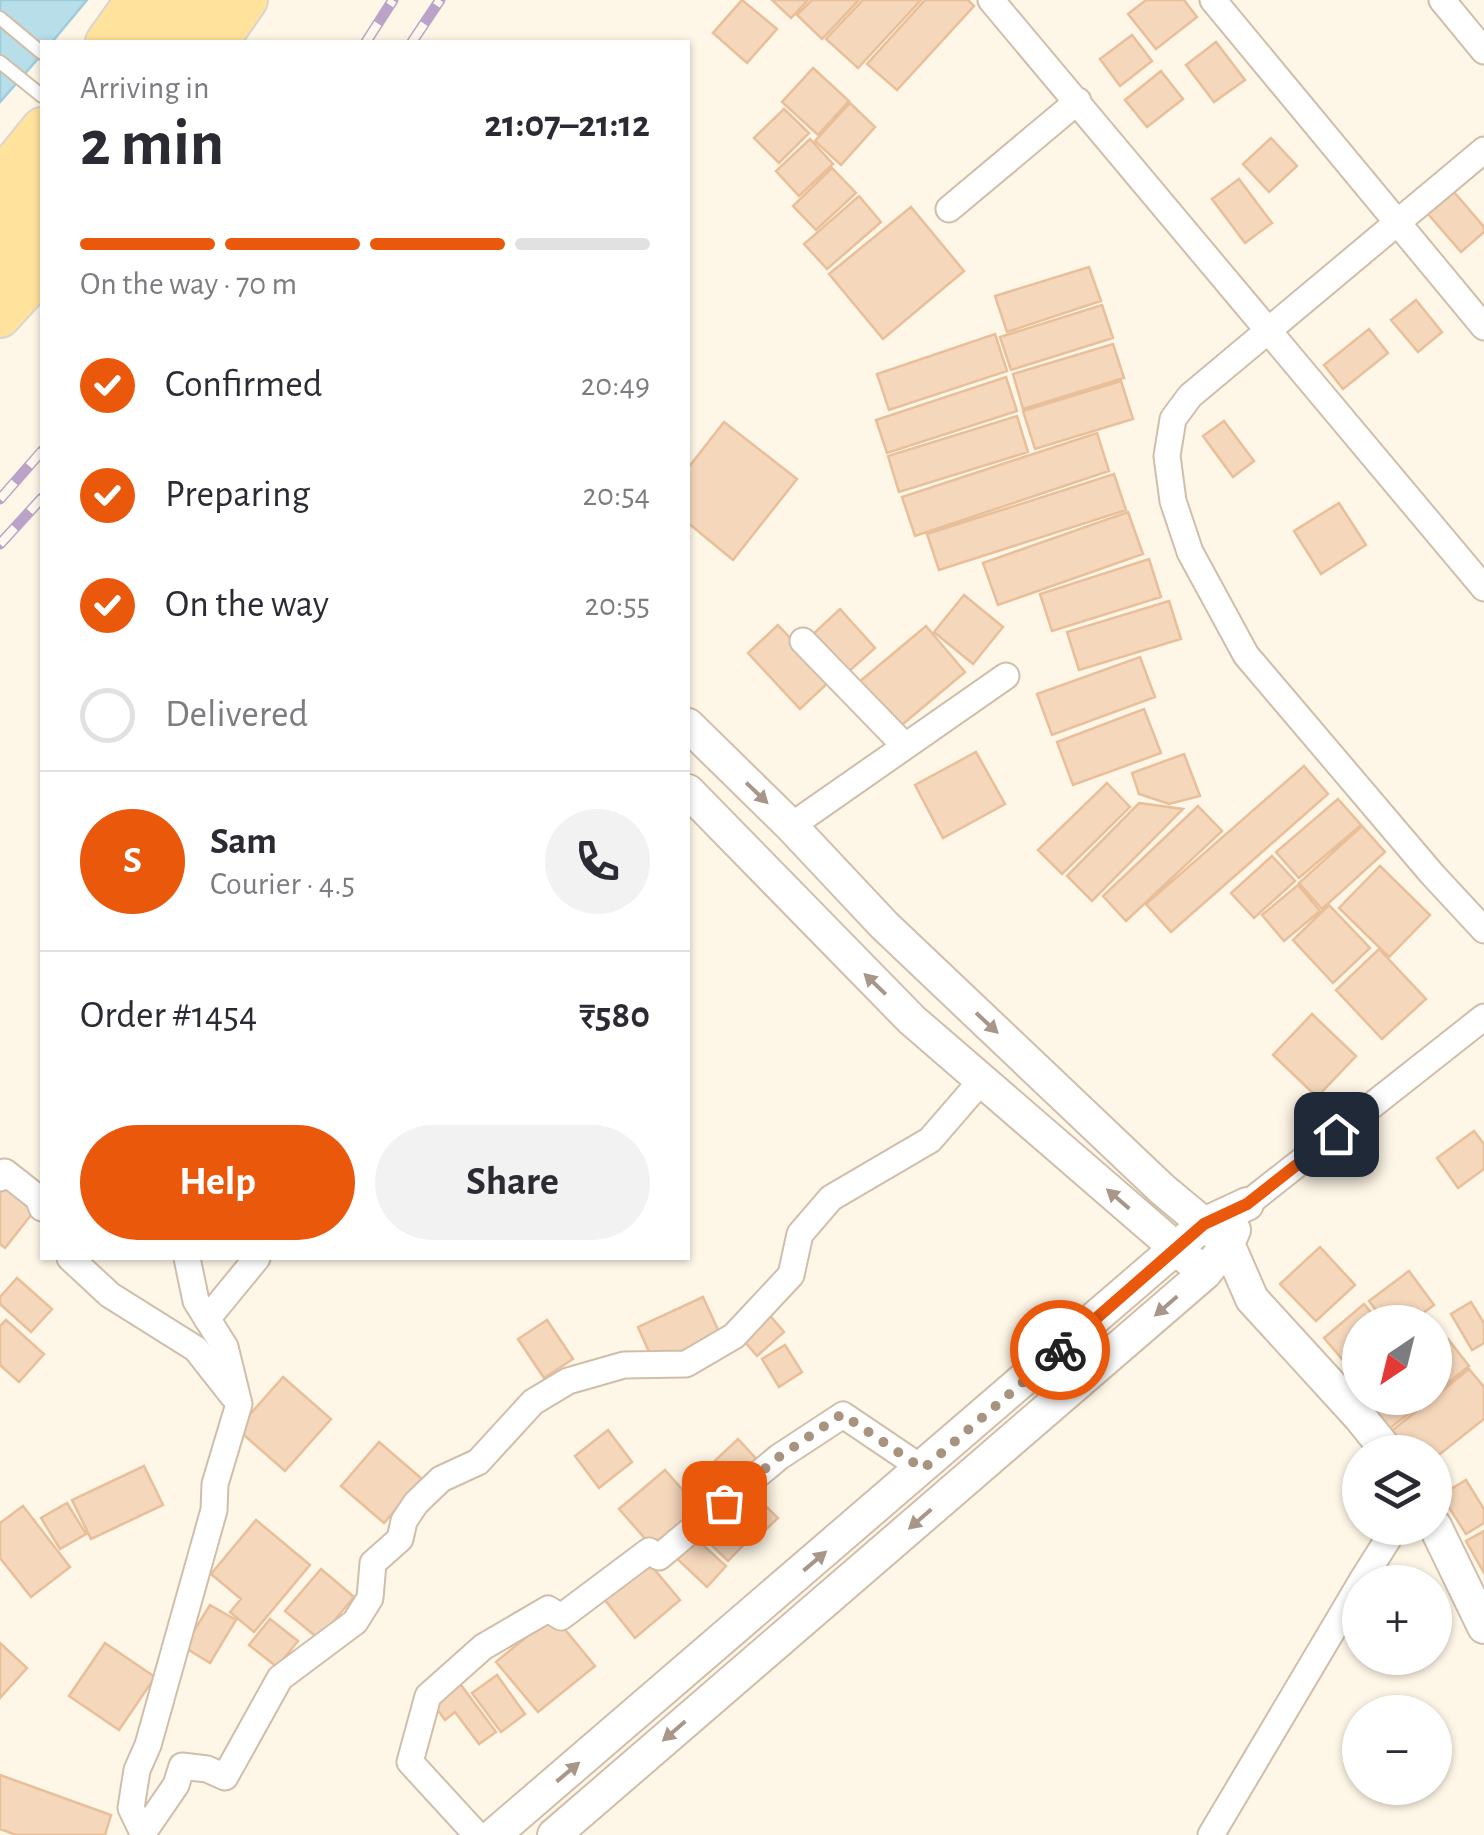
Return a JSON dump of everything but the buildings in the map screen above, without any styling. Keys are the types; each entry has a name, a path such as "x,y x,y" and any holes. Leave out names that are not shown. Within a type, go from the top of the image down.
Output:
{"main road":[{"path":"107,40 136,0"},
{"path":"144,40 172,0"},
{"path":"181,40 208,0"},
{"path":"219,40 247,0"},
{"path":"0,180 40,130"},
{"path":"0,228 40,180"},
{"path":"0,271 40,226"},
{"path":"0,318 40,273"}],"street":[{"path":"991,0 1484,588"},
{"path":"1213,0 1484,328"},
{"path":"1442,0 1484,51"},
{"path":"949,209 1078,101"},
{"path":"1484,150 1190,396 1173,419 1167,456 1172,501 1190,552 1246,654 1484,930"},
{"path":"803,641 905,746"},
{"path":"791,826 1006,676"},
{"path":"690,727 946,984 1162,1189 1216,1234 1252,1299 1374,1435"},
{"path":"690,793 900,1008 981,1082 1204,1273 1252,1299"},
{"path":"802,909 838,875"},
{"path":"494,1835 1176,1250 1216,1234 1247,1204 1484,1017"},
{"path":"143,1834 176,1785 182,1766 206,1768 225,1777 280,1678 356,1622 370,1598 373,1563 400,1539 410,1512 441,1479 478,1462 533,1402 568,1380 624,1364 686,1364 734,1336 790,1275 800,1234 831,1198 930,1140 981,1082"},
{"path":"0,1178 5,1172 40,1203"},
{"path":"554,1835 1204,1273 1216,1234"},
{"path":"72,1260 110,1295 196,1349 239,1404"},
{"path":"143,1834 132,1808 137,1770 148,1744 214,1510 215,1484 239,1404 225,1346 196,1301 187,1260"},
{"path":"207,1319 256,1260"},
{"path":"477,1835 410,1762 428,1696 482,1647 548,1609 560,1618 649,1551 660,1557 779,1457 842,1414 923,1469"},
{"path":"1444,1545 1484,1627"},
{"path":"1211,1835 1342,1613"}],"lane":[{"path":"0,18 40,51"},
{"path":"0,62 40,94"}],"water":[{"path":"0,0 87,0 54,40 40,40 40,56 0,102"}],"railway":[{"path":"367,40 393,0"},
{"path":"413,40 440,0"},
{"path":"0,499 40,453"},
{"path":"0,544 40,500"}],"way so far":[{"path":"724,1503 779,1457 842,1414 923,1469 1060,1350"}],"route":[{"path":"1060,1350 1204,1224 1247,1204 1336,1134"}]}
